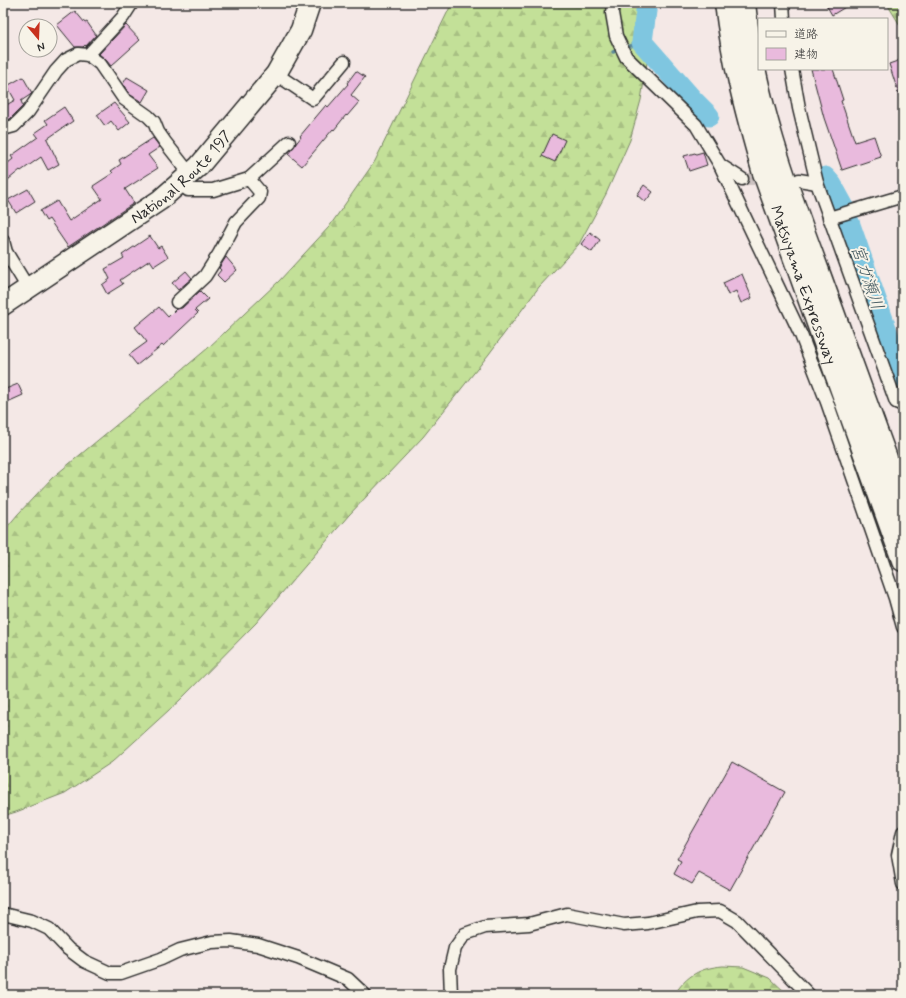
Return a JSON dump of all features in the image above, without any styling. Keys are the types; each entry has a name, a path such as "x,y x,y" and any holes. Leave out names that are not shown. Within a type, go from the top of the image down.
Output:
{"highway":[{"name":"National Route 197","path":"3,305 160,200 199,166 276,74 301,30 310,3"},
{"name":"Matsuyama Expressway","path":"726,3 737,74 746,113 763,170 903,560"},
{"name":"Matsuyama Expressway","path":"744,3 747,33 754,70 780,165 903,505"}],"street":[{"path":"88,55 123,16 132,3"},
{"path":"613,3 612,13 616,36 626,57 696,125 720,165 801,335 827,402 896,598 903,627"},
{"path":"783,3 784,18"},
{"path":"3,129 14,126 28,112 56,71 66,60 78,54 88,55 100,64 124,99 154,122 158,132 185,178 188,190 213,190 249,179 289,142"},
{"path":"276,74 313,99 344,62"},
{"path":"792,70 799,108 818,183 829,218 896,402 903,405"},
{"path":"720,165 742,179"},
{"path":"177,302 205,276 236,222 259,198 260,192 249,179"},
{"path":"799,180 818,183"},
{"path":"829,218 903,196"},
{"path":"3,241 6,252 28,288"},
{"path":"903,832 898,855 903,884"},
{"path":"451,995 450,969 455,948 465,934 485,927 529,924 567,914 624,924 648,923 697,912 720,911 737,921 809,995"},
{"path":"3,914 32,921 48,929 68,949 84,961 110,973 122,973 161,959 180,950 212,942 231,941 258,945 298,958 348,979 365,995"}],"green space":[{"path":"452,3 651,3 648,56 641,100 630,140 606,194 579,244 539,287 489,354 423,437 349,515 256,623 180,700 112,762 65,793 3,816 3,532 52,478 208,348 279,281 329,227 375,161"},
{"path":"903,3 903,30 887,4"},
{"path":"723,966 743,967 770,978 788,995 674,995 684,982 695,974 707,969"}],"building":[{"path":"825,3 852,3 832,15"},
{"path":"75,11 85,23 87,22 96,35 86,46 75,47 58,24"},
{"path":"126,25 140,40 111,66 99,54"},
{"path":"903,59 903,101 901,101 889,64"},
{"path":"811,70 833,70 843,100 841,101 855,142 874,136 881,157 842,170 824,118"},
{"path":"356,71 365,77 351,95 359,102 334,130 333,129 302,166 288,154 301,137 300,136 326,105 328,107 348,84 347,83"},
{"path":"23,77 32,93 21,101 23,106 10,119 3,121 3,107 15,100 7,86"},
{"path":"127,77 149,90 142,102 129,94 123,84"},
{"path":"114,103 130,122 119,131 111,121 105,126 97,115"},
{"path":"64,107 73,121 47,139 59,164 48,170 41,157 21,171 20,170 3,184 3,167 13,159 11,156 38,137 35,133 48,124 45,120"},
{"path":"552,134 565,140 555,162 542,156"},
{"path":"153,138 160,147 148,155 158,168 125,189 134,203 68,247 49,219 46,221 40,211 57,201 69,221 102,199 93,186 113,173 111,171 121,164 119,160"},
{"path":"703,152 707,165 689,171 684,156"},
{"path":"644,185 653,192 645,202 637,195"},
{"path":"28,189 35,201 16,213 8,200"},
{"path":"590,232 600,240 592,252 581,244"},
{"path":"150,236 158,248 161,246 168,257 154,266 150,260 120,280 123,284 107,294 102,285 110,279 105,269 124,258 122,255"},
{"path":"226,257 237,270 224,282 217,275 221,270 219,268"},
{"path":"186,271 192,278 178,290 172,283"},
{"path":"742,274 752,298 741,303 736,291 728,295 723,283"},
{"path":"200,291 208,299 195,310 198,313 163,346 162,345 137,365 129,355 147,342 135,327 159,307 168,317 176,309 182,308"},
{"path":"18,384 23,395 3,404 3,390"},
{"path":"732,762 785,792 730,890 699,873 692,884 674,874 681,861 677,859"}],"waterway":[{"name":"宮ガ瀬川","path":"647,3 642,42 709,116"},
{"path":"613,52 642,42"},
{"name":"宮ガ瀬川","path":"825,177 832,185 843,205"},
{"name":"宮ガ瀬川","path":"849,222 903,377"}],"tunnel":[{"path":"742,179 770,179"}]}
